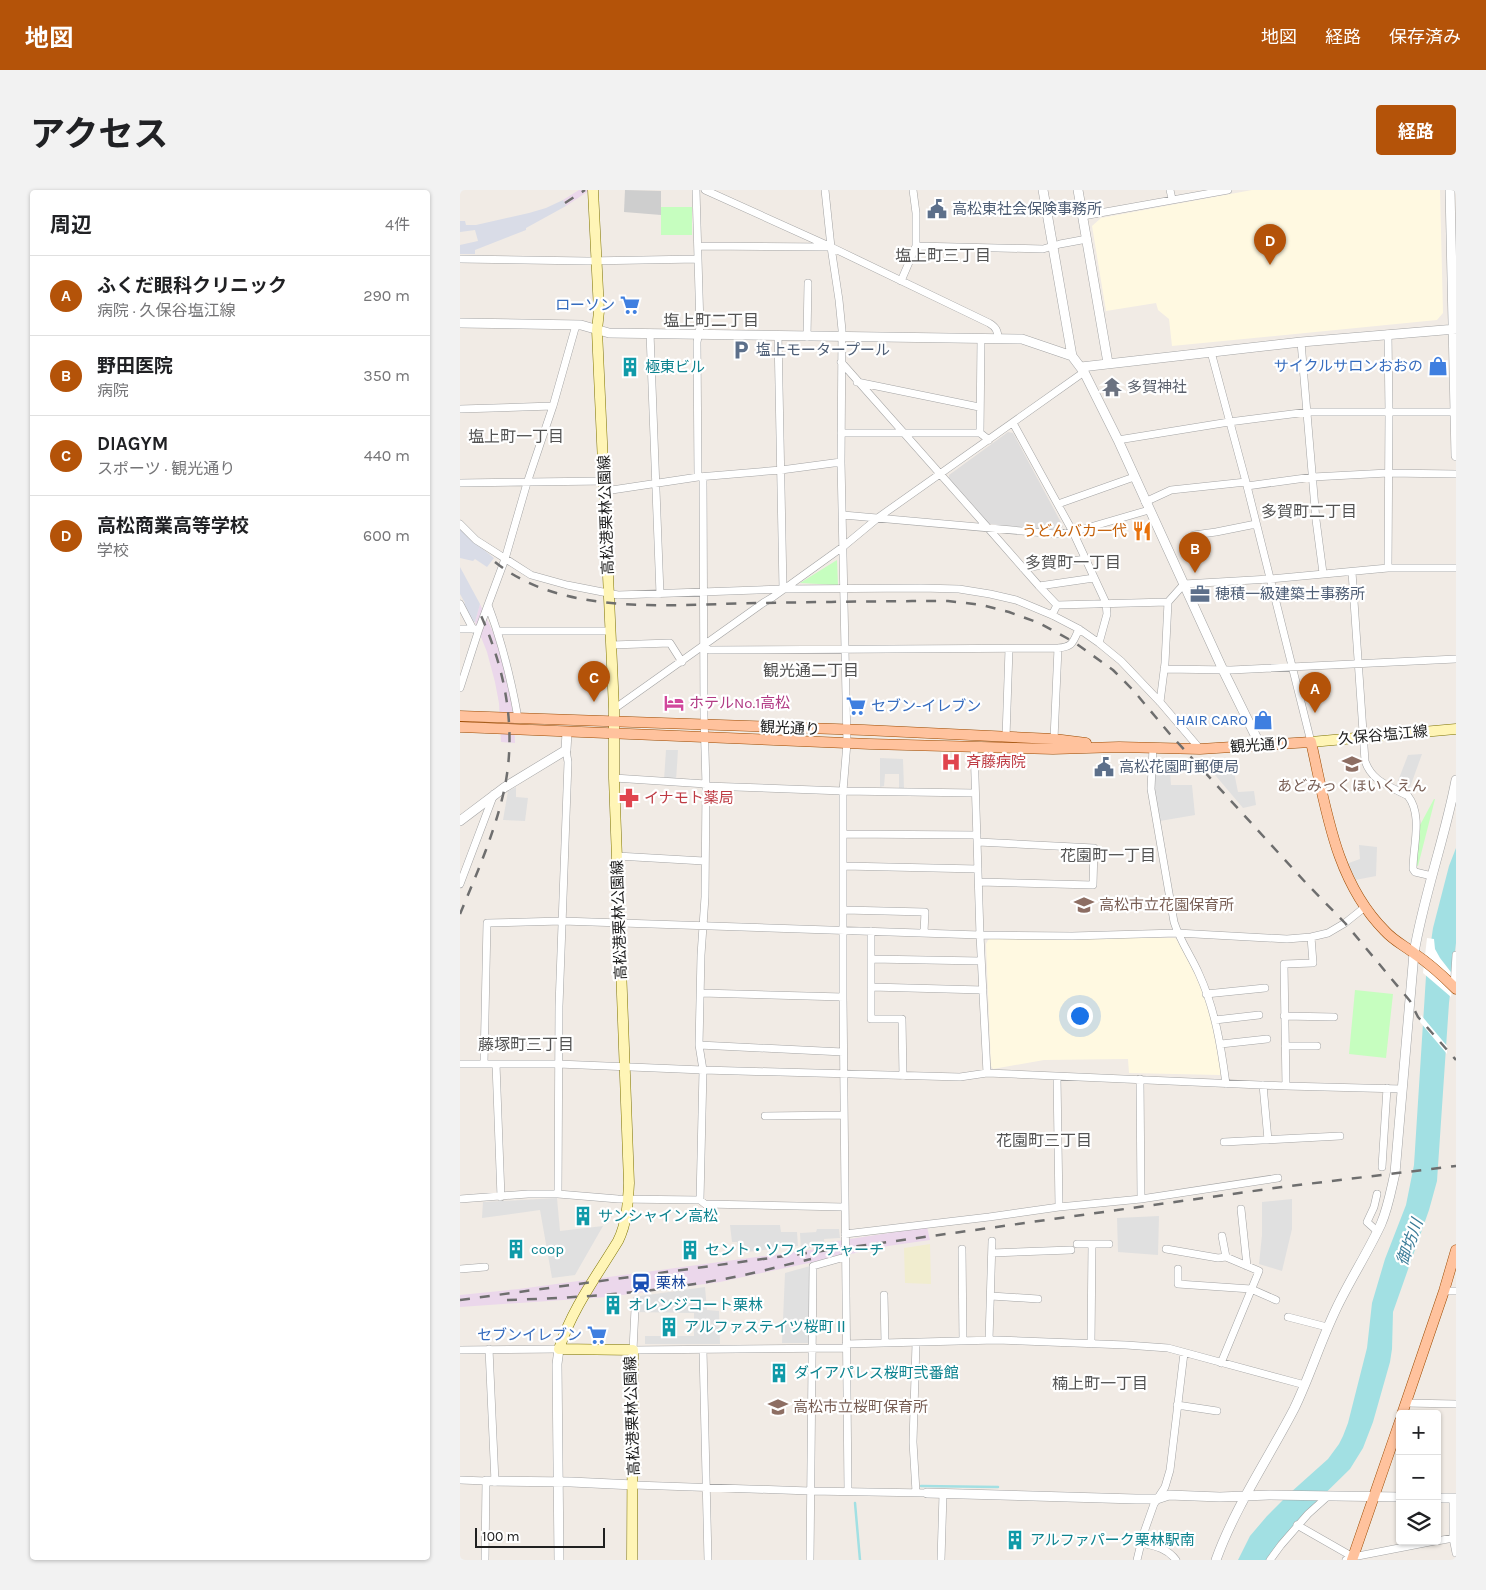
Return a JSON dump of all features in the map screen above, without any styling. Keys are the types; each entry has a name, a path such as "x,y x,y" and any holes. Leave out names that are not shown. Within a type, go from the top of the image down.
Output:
{"main road":[{"name":"高松港栗林公園線","path":"593,190 612,645 614,778 628,1199 627,1214 620,1237 577,1306 559,1349 633,1350 634,1485 632,1560"},
{"name":"観光通り","path":"460,716 704,723 1054,739 1119,747"},
{"name":"観光通り","path":"460,727 847,743 1053,749 1119,747 1200,749 1311,742"},
{"name":"久保谷塩江線","path":"1311,742 1456,729"},
{"path":"1311,742 1337,851 1346,874 1365,907 1397,943 1425,961 1454,987"},
{"path":"1403,1410 1456,1250"},
{"path":"1351,1559 1396,1433"}],"street":[{"path":"696,190 700,326 697,342 704,592 706,785 705,897 702,926 699,1045 702,1070 700,1200"},
{"path":"705,190 831,247 995,326 998,332 998,339"},
{"path":"825,190 831,247 840,300 842,337 841,462 847,743 843,834 843,1052 848,1491"},
{"path":"902,281 916,246 916,213 913,190"},
{"path":"1043,190 1072,356 1083,370 1118,440 1147,506 1260,745"},
{"path":"1078,190 1108,363"},
{"path":"1170,190 1172,199"},
{"path":"1083,216 1228,190"},
{"path":"1450,190 1456,456"},
{"path":"916,246 1043,249 1086,239"},
{"path":"698,246 831,247"},
{"path":"460,259 597,261 698,259"},
{"path":"807,337 808,283"},
{"path":"460,323 576,325 609,333 1022,339 1072,356"},
{"path":"460,688 476,629 488,605 504,559 553,406 576,325"},
{"path":"614,709 844,546 880,517 1013,423 1083,370 1108,363 1301,342 1454,329"},
{"path":"650,333 660,594"},
{"path":"1388,334 1388,568"},
{"path":"778,335 783,590"},
{"path":"980,433 981,339"},
{"path":"1301,342 1316,520 1323,574"},
{"path":"1211,352 1247,484 1311,742"},
{"path":"841,362 1038,586 1057,605 1168,602"},
{"path":"857,382 979,407"},
{"path":"460,409 553,406"},
{"path":"1118,440 1229,422 1308,412 1455,412"},
{"path":"1013,423 1073,532 1106,603 1107,614 1100,643"},
{"path":"841,433 980,433 989,440"},
{"path":"460,483 605,486 655,483 841,462"},
{"path":"843,515 1056,534 1073,532 1147,506 1171,490 1313,477 1388,473 1456,474"},
{"path":"1058,504 1134,477"},
{"path":"460,524 476,540 531,575 567,586 609,594 844,589 959,589 1016,600 1052,615 1100,643 1121,661 1160,702 1200,749"},
{"path":"1194,534 1216,532 1256,524"},
{"path":"1023,568 1086,560"},
{"path":"1160,702 1168,602 1184,584 1270,579 1388,568 1456,568"},
{"path":"1352,572 1365,761 1367,768 1374,778 1408,796 1411,800 1416,822 1413,869 1415,872 1432,876"},
{"path":"1038,586 1094,578"},
{"path":"460,604 476,629"},
{"path":"488,605 498,631 510,676 518,718"},
{"path":"1052,615 1057,605"},
{"path":"460,629 476,629"},
{"path":"704,646 710,650 1068,648 1079,630"},
{"path":"498,631 611,631"},
{"path":"612,645 670,643 682,662"},
{"path":"1054,739 1058,648"},
{"path":"1006,737 1009,649"},
{"path":"1164,669 1224,670 1456,659"},
{"path":"558,1194 558,1064 568,762 566,750 567,732"},
{"path":"974,746 982,990 987,1073"},
{"path":"1153,748 1150,789 1177,933 1199,974 1215,1020 1221,1044 1226,1084"},
{"path":"460,821 494,794 566,750"},
{"path":"614,778 706,785 844,791 975,793"},
{"path":"1216,1560 1235,1517 1305,1385 1327,1327 1377,1231 1387,1207 1395,1173 1414,953 1419,926 1456,780"},
{"path":"460,884 494,794"},
{"path":"843,834 978,839 1094,848 1093,885 979,882"},
{"path":"617,856 704,861"},
{"path":"844,866 978,869"},
{"path":"484,1064 487,924 562,921 1072,936 1177,933 1286,939 1312,937 1328,933 1346,923 1365,907"},
{"path":"844,910 925,912 924,932"},
{"path":"871,931 871,1019 902,1019 902,1076"},
{"path":"1286,1086 1284,964 1313,963 1312,937"},
{"path":"1454,987 1456,955"},
{"path":"871,959 981,961"},
{"path":"872,987 982,990"},
{"path":"1206,994 1265,988"},
{"path":"700,993 843,997"},
{"path":"1215,1020 1259,1015"},
{"path":"1284,1016 1334,1017"},
{"path":"1221,1044 1266,1040"},
{"path":"699,1045 843,1052"},
{"path":"1285,1046 1317,1046"},
{"path":"460,1064 558,1064 960,1077 987,1073 1226,1084 1402,1088"},
{"path":"496,1064 501,1197"},
{"path":"1057,1077 1059,1207"},
{"path":"1140,1079 1141,1199"},
{"path":"1263,1085 1268,1140"},
{"path":"1382,1167 1387,1088"},
{"path":"765,1116 844,1116"},
{"path":"1224,1142 1340,1136"},
{"path":"845,1234 1059,1207 1141,1199 1278,1178"},
{"path":"460,1198 558,1194 628,1199 700,1200 705,1204 844,1207"},
{"path":"1377,1194 1374,1207 1367,1222 1377,1231"},
{"path":"1241,1209 1247,1266"},
{"path":"1222,1236 1226,1257"},
{"path":"989,1340 992,1241"},
{"path":"1077,1244 1109,1244"},
{"path":"1092,1244 1092,1344"},
{"path":"962,1249 963,1341"},
{"path":"1166,1249 1218,1258 1226,1257 1259,1271 1221,1363"},
{"path":"992,1253 1071,1250"},
{"path":"810,1560 813,1266 845,1257"},
{"path":"460,1269 486,1266"},
{"path":"1178,1269 1178,1284 1251,1290 1276,1300"},
{"path":"1444,1291 1456,1291"},
{"path":"884,1295 885,1344"},
{"path":"991,1296 1038,1299"},
{"path":"635,1309 633,1350 812,1349 989,1340 1092,1344 1168,1348 1305,1385"},
{"path":"1288,1317 1327,1327"},
{"path":"916,1343 914,1442 916,1492"},
{"path":"460,1350 559,1349 556,1364 559,1560"},
{"path":"485,1560 491,1481 490,1350"},
{"path":"702,1350 708,1560"},
{"path":"1137,1560 1154,1504 1165,1487 1170,1470 1184,1353"},
{"path":"1406,1403 1456,1404"},
{"path":"1177,1405 1217,1411"},
{"path":"460,1480 1157,1499 1169,1495 1396,1497"},
{"path":"941,1560 943,1494"},
{"path":"1270,1560 1297,1525 1325,1496"},
{"path":"1441,1498 1454,1498 1453,1538 1456,1553"},
{"path":"1297,1525 1351,1559 1417,1545"},
{"path":"1441,1540 1453,1538"},
{"path":"1141,1543 1161,1548 1171,1554 1176,1560"}],"shaded area":[{"path":"579,190 590,190 566,206 563,200"},
{"path":"625,190 661,191 661,215 624,212"},
{"path":"1252,190 1440,190 1443,313 1437,320 1172,346 1169,319 1158,310 1156,303 1106,311 1092,226 1101,218"},
{"path":"563,200 566,206 526,228 526,230 475,250 475,254 460,254 460,245 478,241 475,230 460,232 460,221 465,221 466,225 476,225 529,213"},
{"path":"1008,432 1013,433 1063,526 1060,531 988,524 949,479 949,475"},
{"path":"460,527 494,558 487,567 475,559 473,561 460,558"},
{"path":"460,567 480,604 475,622 471,621 462,605 465,603 460,594"},
{"path":"480,604 493,632 504,665 514,718 515,743 501,742 499,703 495,682 487,652 475,622"},
{"path":"666,750 678,750 676,781 664,780"},
{"path":"1422,754 1408,793 1396,786 1408,755"},
{"path":"880,758 903,759 904,788 899,788 899,774 885,774 884,786 880,787"},
{"path":"1233,767 1238,792 1254,791 1256,805 1243,808 1210,769"},
{"path":"1154,770 1170,771 1171,785 1192,785 1195,815 1160,821 1153,789"},
{"path":"516,787 516,797 528,798 525,821 503,820 508,791"},
{"path":"1359,845 1377,847 1376,876 1355,880 1346,864 1360,859"},
{"path":"991,938 1175,938 1196,975 1205,997 1212,1022 1220,1075 1129,1073 1128,1059 1044,1060 993,1069 991,1066 986,944"},
{"path":"557,1198 560,1231 603,1226 575,1275 552,1278 540,1210 482,1218 483,1202"},
{"path":"1292,1199 1292,1229 1282,1271 1259,1264 1262,1235 1262,1202"},
{"path":"1159,1216 1158,1255 1118,1252 1117,1218"},
{"path":"730,1225 780,1225 781,1232 797,1232 798,1246 739,1253 737,1242 732,1242"},
{"path":"927,1227 930,1240 888,1246 720,1282 607,1297 460,1307 460,1295 519,1289 832,1247 831,1242"},
{"path":"817,1229 839,1229 840,1238 824,1239 825,1246 801,1249 800,1233 816,1232"},
{"path":"930,1244 931,1284 905,1283 904,1248"},
{"path":"810,1266 809,1343 782,1343 785,1273"},
{"path":"705,1287 707,1310 719,1311 720,1344 645,1344 645,1336 694,1336 694,1313 632,1312 633,1297"}],"green space":[{"path":"661,207 692,207 692,235 661,235"},
{"path":"837,560 838,585 800,583"},
{"path":"1434,799 1418,866 1416,865 1420,825"},
{"path":"1355,990 1393,994 1386,1058 1349,1054"}],"water":[{"name":"御坊川","path":"1456,848 1456,943 1449,1003 1437,1181 1429,1210 1393,1312 1390,1362 1373,1422 1363,1448 1350,1469 1300,1518 1267,1560 1238,1560 1250,1536 1267,1516 1328,1459 1339,1444 1348,1423 1367,1348 1372,1303 1385,1259 1406,1205 1414,1165 1426,976 1433,928 1449,866"}],"pier":[{"path":"1427,938 1434,939 1435,949 1454,976 1451,997 1423,973"},
{"path":"1421,1015 1447,1046 1447,1054 1420,1022"}],"waterway":[{"path":"921,1486 998,1487"},
{"path":"855,1503 860,1560"}],"railway":[{"path":"565,203 585,190"},
{"path":"495,562 523,580 554,592 587,600 622,604 948,601 982,605 1039,623 1074,642 1113,670 1133,690 1169,733 1345,923 1410,1001 1418,1017 1456,1060"},
{"path":"460,914 497,819 505,786 510,740 506,695 501,673 478,609"},
{"path":"460,1300 1282,1187 1456,1166"},
{"path":"507,1300 639,1292 692,1285 811,1259"}],"place":[{"name":"高松東社会保険事務所","path":"937,209"},
{"name":"高松商業高等学校","path":"1270,265"},
{"name":"ローソン","path":"630,305"},
{"name":"塩上モータープール","path":"741,350"},
{"name":"サイクルサロンおおの","path":"1438,366"},
{"name":"極東ビル","path":"630,367"},
{"name":"多賀神社","path":"1112,387"},
{"name":"うどんバカ一代","path":"1142,531"},
{"name":"野田医院","path":"1195,573"},
{"name":"穂積一級建築士事務所","path":"1200,594"},
{"name":"DIAGYM","path":"594,702"},
{"name":"ホテルNo.1高松","path":"674,703"},
{"name":"セブン-イレブン","path":"856,706"},
{"name":"ふくだ眼科クリニック","path":"1315,713"},
{"name":"HAIR CARO","path":"1263,720"},
{"name":"斉藤病院","path":"951,762"},
{"name":"あどみっくほいくえん","path":"1352,764"},
{"name":"高松花園町郵便局","path":"1104,767"},
{"name":"イナモト薬局","path":"629,798"},
{"name":"高松市立花園保育所","path":"1084,905"},
{"name":"サンシャイン高松","path":"583,1216"},
{"name":"coop","path":"516,1249"},
{"name":"セント・ソフィアチャーチ","path":"690,1250"},
{"name":"栗林","path":"641,1283"},
{"name":"オレンジコート栗林","path":"613,1305"},
{"name":"アルファステイツ桜町Ⅱ","path":"669,1327"},
{"name":"セブンイレブン","path":"597,1335"},
{"name":"ダイアパレス桜町弐番館","path":"779,1373"},
{"name":"高松市立桜町保育所","path":"778,1407"},
{"name":"アルファパーク栗林駅南","path":"1015,1540"}],"district":[{"name":"塩上町三丁目","path":"943,255"},
{"name":"塩上町二丁目","path":"711,320"},
{"name":"塩上町一丁目","path":"516,436"},
{"name":"多賀町二丁目","path":"1309,511"},
{"name":"多賀町一丁目","path":"1073,562"},
{"name":"観光通二丁目","path":"811,670"},
{"name":"花園町一丁目","path":"1108,855"},
{"name":"藤塚町三丁目","path":"526,1044"},
{"name":"花園町三丁目","path":"1044,1140"},
{"name":"楠上町一丁目","path":"1100,1383"}]}
